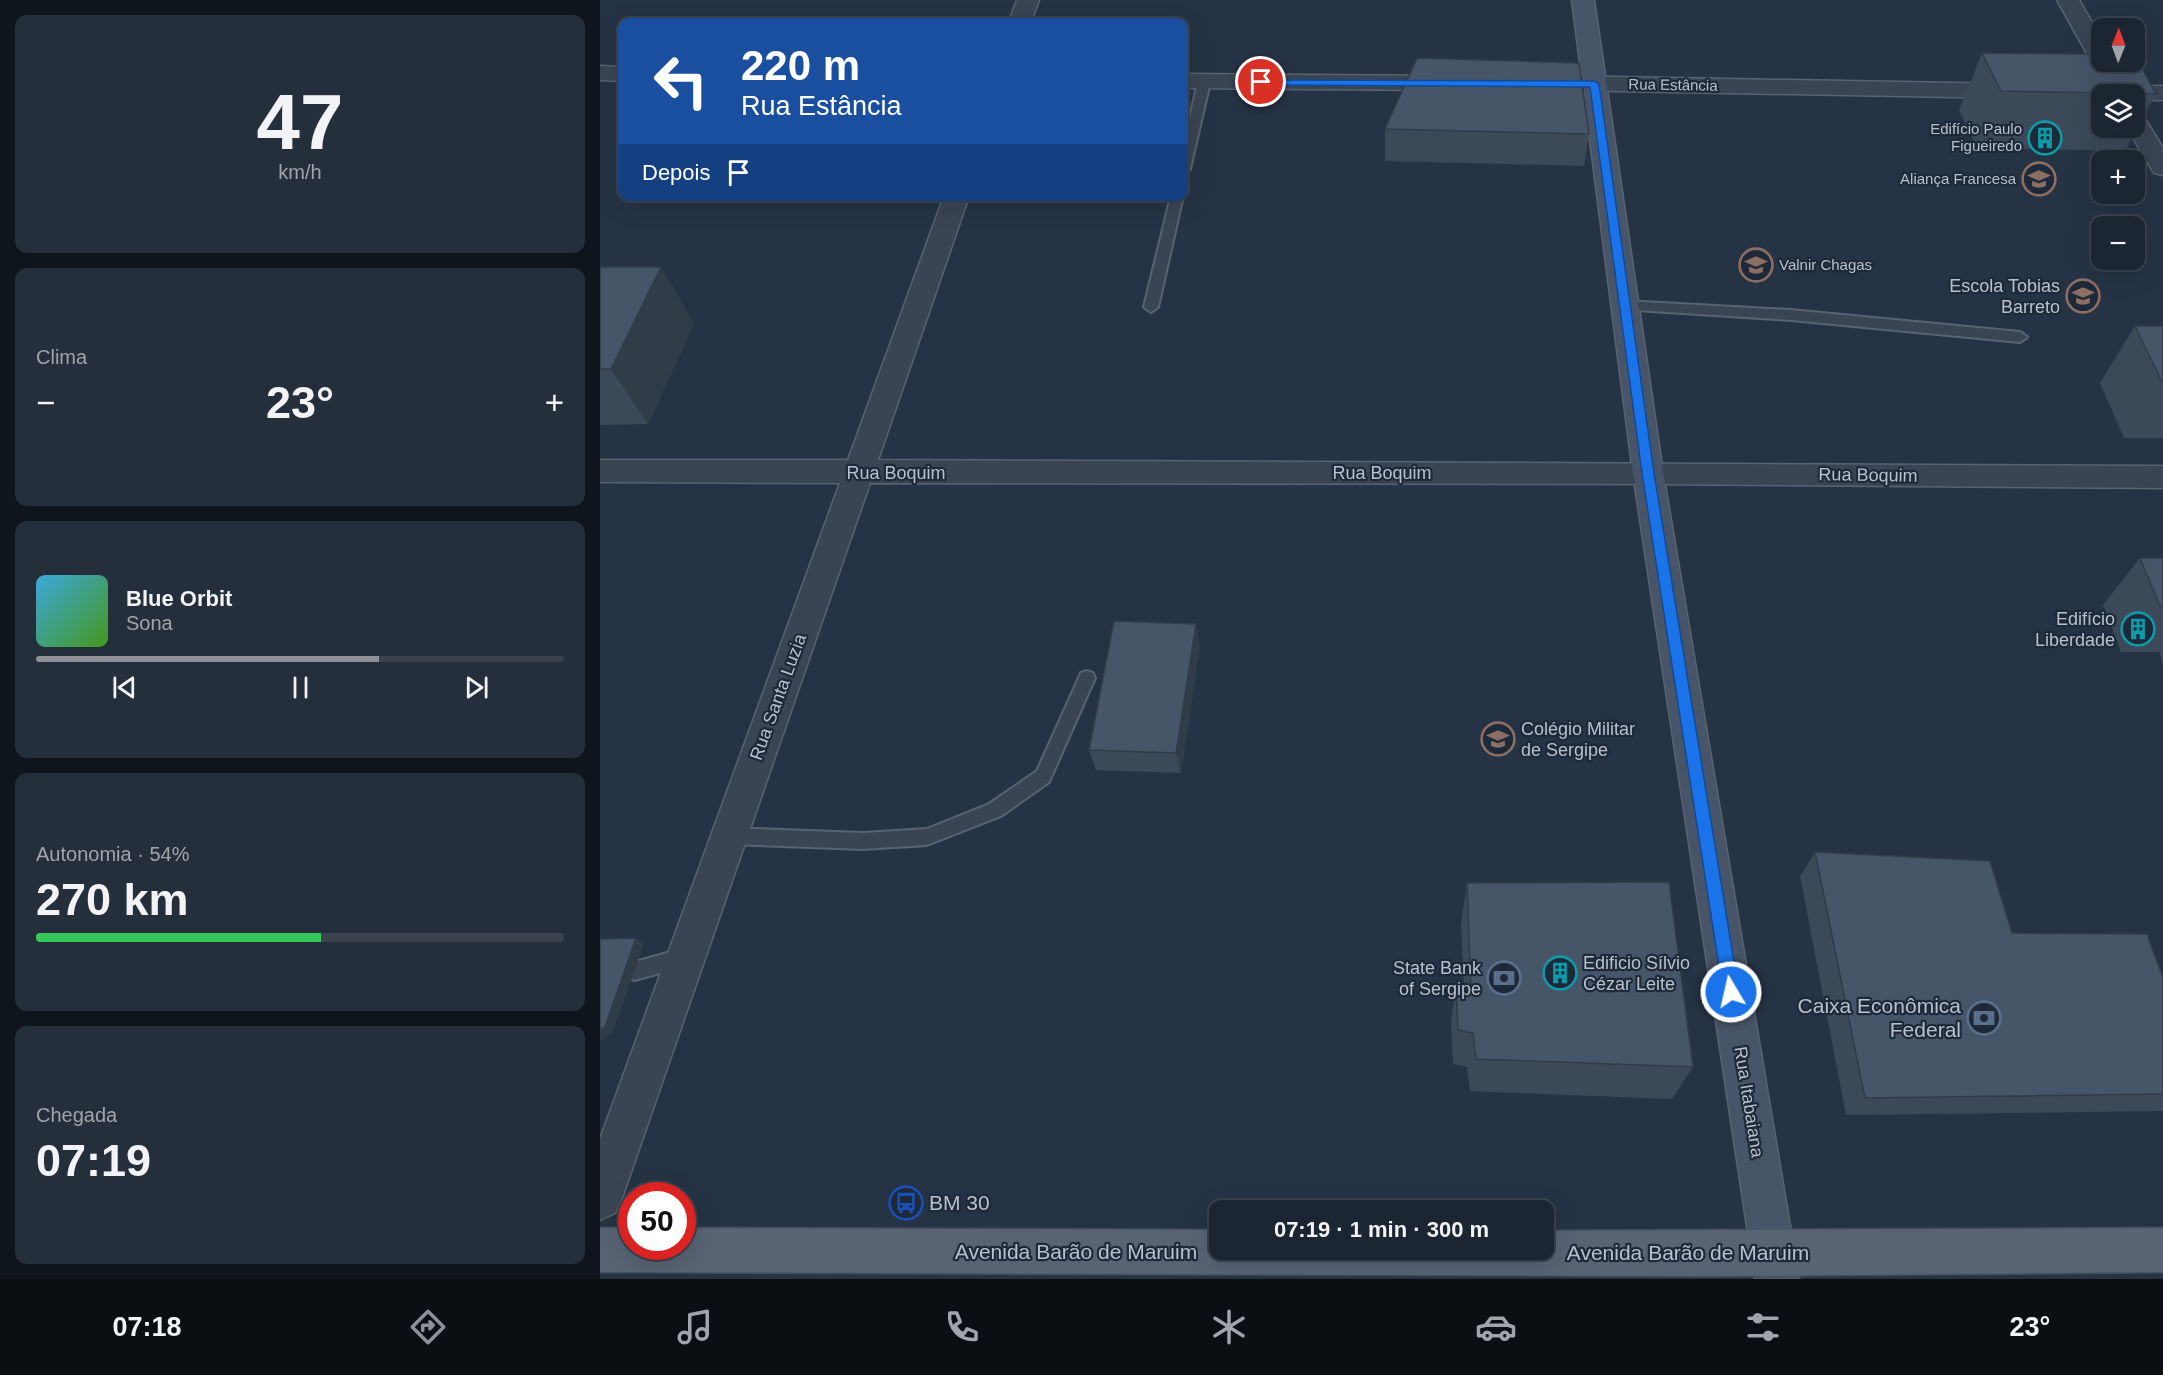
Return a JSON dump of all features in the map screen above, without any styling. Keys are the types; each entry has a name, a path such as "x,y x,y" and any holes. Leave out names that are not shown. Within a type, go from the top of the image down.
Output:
{"main road":[{"name":"Rua Itabaiana","path":"1583,0 1648,473 1775,1265"},
{"name":"Avenida Barão de Maruim","path":"600,1250 1711,1254 1775,1265 1878,1254 2163,1250"}],"street":[{"path":"1021,18 1028,0"},
{"path":"2068,0 2091,41"},
{"path":"600,73 618,74"},
{"path":"1194,82 1467,83"},
{"name":"Rua Estância","path":"1536,83 2036,91"},
{"path":"2084,92 2091,92"},
{"path":"2145,93 2163,93"},
{"path":"2145,138 2163,168"},
{"name":"Rua Santa Luzia","path":"600,1198 955,201"},
{"name":"Rua Boquim","path":"600,471 1648,473 2163,477"}],"lane":[{"path":"1188,134 1194,82"},
{"path":"1151,307 1176,201"},
{"path":"1625,306 1791,315 2020,337"},
{"path":"729,836 863,841 927,837 995,810 1043,776 1087,678"},
{"path":"635,971 686,956"}],"building":[{"path":"1982,53 2091,54 2091,72 2144,72 2156,94 2145,94 2145,84 2091,84 2091,93 2001,91"},
{"path":"1417,58 1579,63 1589,134 1385,129"},
{"path":"600,267 661,267 611,369 600,369"},
{"path":"2135,326 2163,326 2163,382 2162,382"},
{"path":"2140,558 2163,558 2163,606 2160,606"},
{"path":"1114,621 1196,624 1176,753 1089,750"},
{"name":"Caixa Econômica Federal","path":"1815,852 1990,861 2012,933 2147,934 2163,978 2163,1094 1865,1098"},
{"name":"Edificio Sílvio Cézar Leite","path":"1669,882 1693,1067 1476,1059 1473,1033 1458,1030 1456,986 1471,992 1467,883"},
{"path":"636,938 605,1027 600,1030 600,939"}],"place":[{"name":"Edifício Paulo Figueiredo","path":"2045,138"},
{"name":"Aliança Francesa","path":"2039,179"},
{"name":"Valnir Chagas","path":"1756,265"},
{"name":"Escola Tobias Barreto","path":"2083,296"},
{"name":"Edifício Liberdade","path":"2138,629"},
{"name":"Colégio Militar de Sergipe","path":"1498,739"},
{"name":"Edificio Sílvio Cézar Leite","path":"1560,973"},
{"name":"State Bank of Sergipe","path":"1504,978"},
{"name":"Caixa Econômica Federal","path":"1984,1018"},
{"name":"BM 30","path":"906,1203"}],"route":[{"path":"1261,82 1594,84 1648,473 1731,992"}]}
